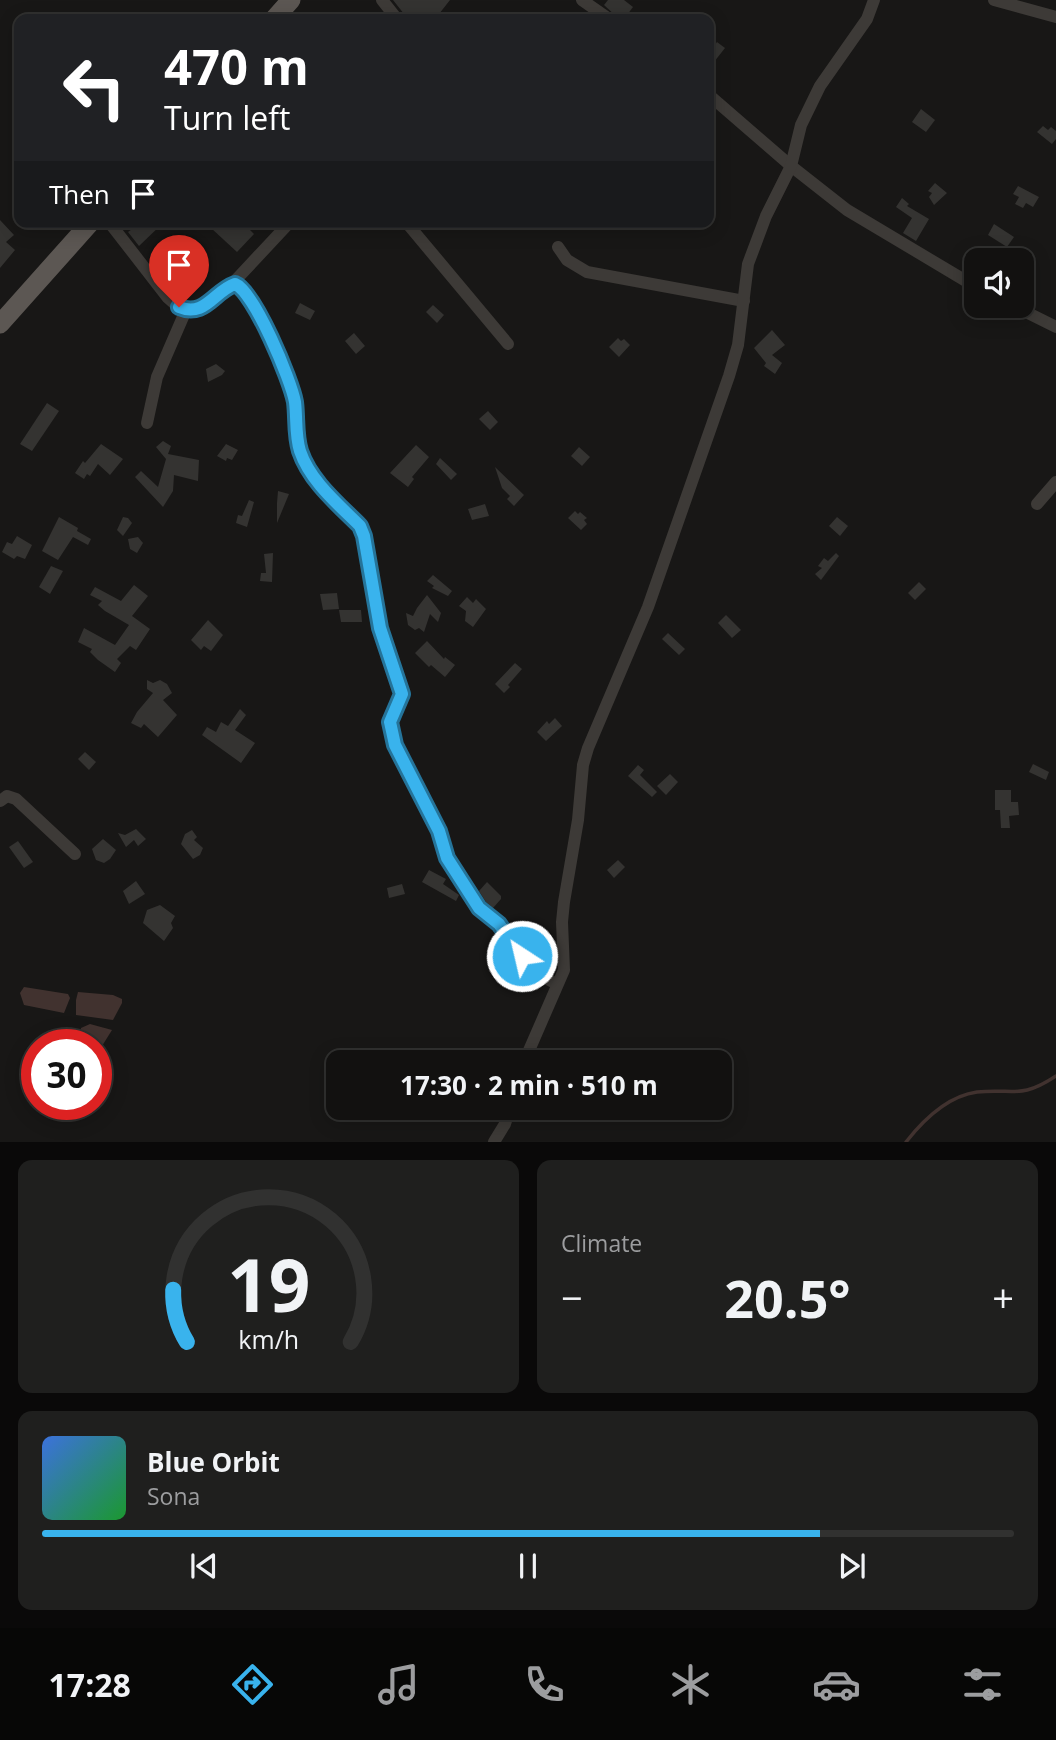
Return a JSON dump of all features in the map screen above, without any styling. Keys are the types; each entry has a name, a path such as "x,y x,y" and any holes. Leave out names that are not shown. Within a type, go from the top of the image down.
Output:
{"main road":[{"path":"278,14 291,0"},
{"path":"0,324 86,228"}],"street":[{"path":"382,0 393,14"},
{"path":"582,0 602,14"},
{"path":"529,1050 564,970 562,922 578,820 583,765 595,729 648,607 713,424 738,345 748,264 752,252 766,216 791,166 801,125 810,104 867,19 874,0"},
{"path":"994,0 1056,17"},
{"path":"714,99 847,210 964,280"},
{"path":"114,228 168,298 192,311 207,305 232,284 284,228"},
{"path":"411,228 508,344"},
{"path":"558,247 567,260 587,272 744,301"},
{"path":"232,284 238,284 244,289 252,301 287,372 295,402 299,450 312,474 360,526 364,536 380,628 402,694 390,722 395,745 439,831 447,858 479,908 499,924 533,972 557,984"},
{"path":"147,423 157,377 186,310"},
{"path":"1034,316 1056,327"},
{"path":"1037,504 1056,482"},
{"path":"0,801 7,796 16,799 75,854"},
{"path":"494,1142 506,1120"}],"shaded area":[{"path":"24,987 68,994 70,998 64,1013 24,1005 20,993"},
{"path":"78,992 113,995 122,999 122,1003 113,1020 76,1015"},
{"path":"90,1024 108,1029 81,1029"}],"building":[{"path":"393,0 450,0 439,14 404,14"},
{"path":"608,0 624,0 633,7 628,14 614,14 604,5"},
{"path":"717,42 725,48 714,62 714,46"},
{"path":"921,109 935,120 926,132 912,122"},
{"path":"1043,126 1056,131 1056,139 1052,144 1037,132"},
{"path":"935,183 947,193 934,205 929,197 932,193 928,191"},
{"path":"1018,186 1039,197 1033,207 1026,203 1023,208 1015,204 1019,197 1013,194"},
{"path":"902,198 909,204 907,206 929,219 916,241 903,233 912,218 896,207"},
{"path":"0,220 14,235 6,242 15,250 0,268"},
{"path":"994,224 1014,237 1007,247 988,235"},
{"path":"134,228 158,228 139,246 128,232"},
{"path":"211,228 248,228 254,234 237,252"},
{"path":"300,303 315,311 310,320 295,313"},
{"path":"433,305 444,315 437,323 426,312"},
{"path":"772,330 785,345 772,355 782,363 775,374 764,366 766,363 754,348"},
{"path":"354,333 365,346 356,354 345,341"},
{"path":"618,338 621,341 624,339 630,345 619,357 609,347"},
{"path":"216,364 225,371 208,382 206,369"},
{"path":"47,403 59,411 32,451 20,444"},
{"path":"488,411 498,422 490,430 479,419"},
{"path":"163,441 171,446 168,454 199,460 198,481 174,475 173,491 163,507 135,477 141,471 158,487 166,459 156,447"},
{"path":"101,444 123,459 110,475 98,464 90,476 87,474 84,479 75,473 83,461 85,463"},
{"path":"226,444 238,450 232,460 227,458 226,461 217,456"},
{"path":"416,445 429,457 412,477 414,479 408,487 390,473"},
{"path":"579,447 590,457 582,466 571,456"},
{"path":"440,458 457,474 451,480 436,464"},
{"path":"495,467 524,495 514,506 507,499 510,496 502,488"},
{"path":"278,491 289,494 277,523 277,503"},
{"path":"249,500 254,502 247,527 236,523 238,515 242,516"},
{"path":"485,504 489,516 472,520 468,509"},
{"path":"575,511 587,518 584,520 587,524 581,530 568,518"},
{"path":"59,517 91,539 88,545 73,537 58,560 42,551"},
{"path":"123,517 132,523 123,536 117,530"},
{"path":"837,517 848,526 840,536 829,526"},
{"path":"17,536 32,545 25,559 17,556 14,559 2,552 7,542 12,544"},
{"path":"138,537 143,543 137,553 130,549 128,539"},
{"path":"273,553 272,582 260,581 261,573 266,573 264,554"},
{"path":"836,553 839,556 821,580 815,574 822,568 818,566 824,558 828,561"},
{"path":"51,566 63,571 50,594 39,587"},
{"path":"433,575 452,591 448,596 432,588 434,586 427,581"},
{"path":"919,582 926,589 915,600 908,593"},
{"path":"134,585 148,596 132,616 150,629 136,650 130,646 117,659 121,663 115,672 90,652 92,649 78,642 84,628 115,645 129,625 105,611 98,605 102,601 90,595 95,587 121,601"},
{"path":"337,593 339,609 323,610 320,594"},
{"path":"427,595 441,613 438,622 430,614 424,632 408,625 406,613 413,616"},
{"path":"467,597 473,603 476,599 486,609 473,627 465,621 466,611 459,606"},
{"path":"339,610 361,610 362,622 341,622"},
{"path":"726,615 741,630 732,638 718,623"},
{"path":"208,620 223,635 211,651 204,646 201,650 191,640"},
{"path":"668,633 685,649 679,655 662,639"},
{"path":"427,641 444,659 445,657 455,665 445,677 431,665 429,667 415,653"},
{"path":"515,663 522,669 504,693 495,684"},
{"path":"147,680 153,683 160,680 167,684 172,693 163,700 177,715 158,737 144,724 141,728 131,723 153,693 147,689"},
{"path":"240,709 246,715 235,730 255,743 241,763 202,735 207,727 216,732 221,722 228,726"},
{"path":"555,718 562,726 546,741 537,732 547,721 549,724"},
{"path":"85,752 96,762 89,770 78,759"},
{"path":"1033,764 1049,772 1046,780 1029,772"},
{"path":"638,765 644,770 640,775 657,792 652,797 628,776"},
{"path":"670,774 678,782 666,795 657,786"},
{"path":"995,790 1011,790 1011,802 1018,802 1019,815 1009,816 1010,828 1001,828 1000,810 995,810"},
{"path":"136,829 146,839 138,846 134,840 126,847 118,833 125,835"},
{"path":"192,830 197,837 194,840 203,848 200,855 193,859 181,844 185,834"},
{"path":"103,839 116,850 104,863 96,860 92,849"},
{"path":"18,841 33,862 24,868 9,847"},
{"path":"618,860 625,867 614,878 607,870"},
{"path":"429,870 446,879 443,884 459,895 456,901 422,882"},
{"path":"136,881 145,894 129,904 123,891"},
{"path":"487,882 501,896 493,908 479,891"},
{"path":"402,884 405,894 389,898 387,888"},
{"path":"160,905 175,916 171,923 173,928 164,941 143,923 147,910"}],"waterway":[{"path":"906,1142 929,1117 956,1098 977,1092 1025,1091 1056,1076"}],"route":[{"path":"179,307 192,311 200,309 232,284 238,284 244,289 252,301 287,372 295,402 299,450 323,488 363,531 380,628 402,694 390,722 390,732 395,745 439,831 447,858 479,908 499,924 522,956"}]}
